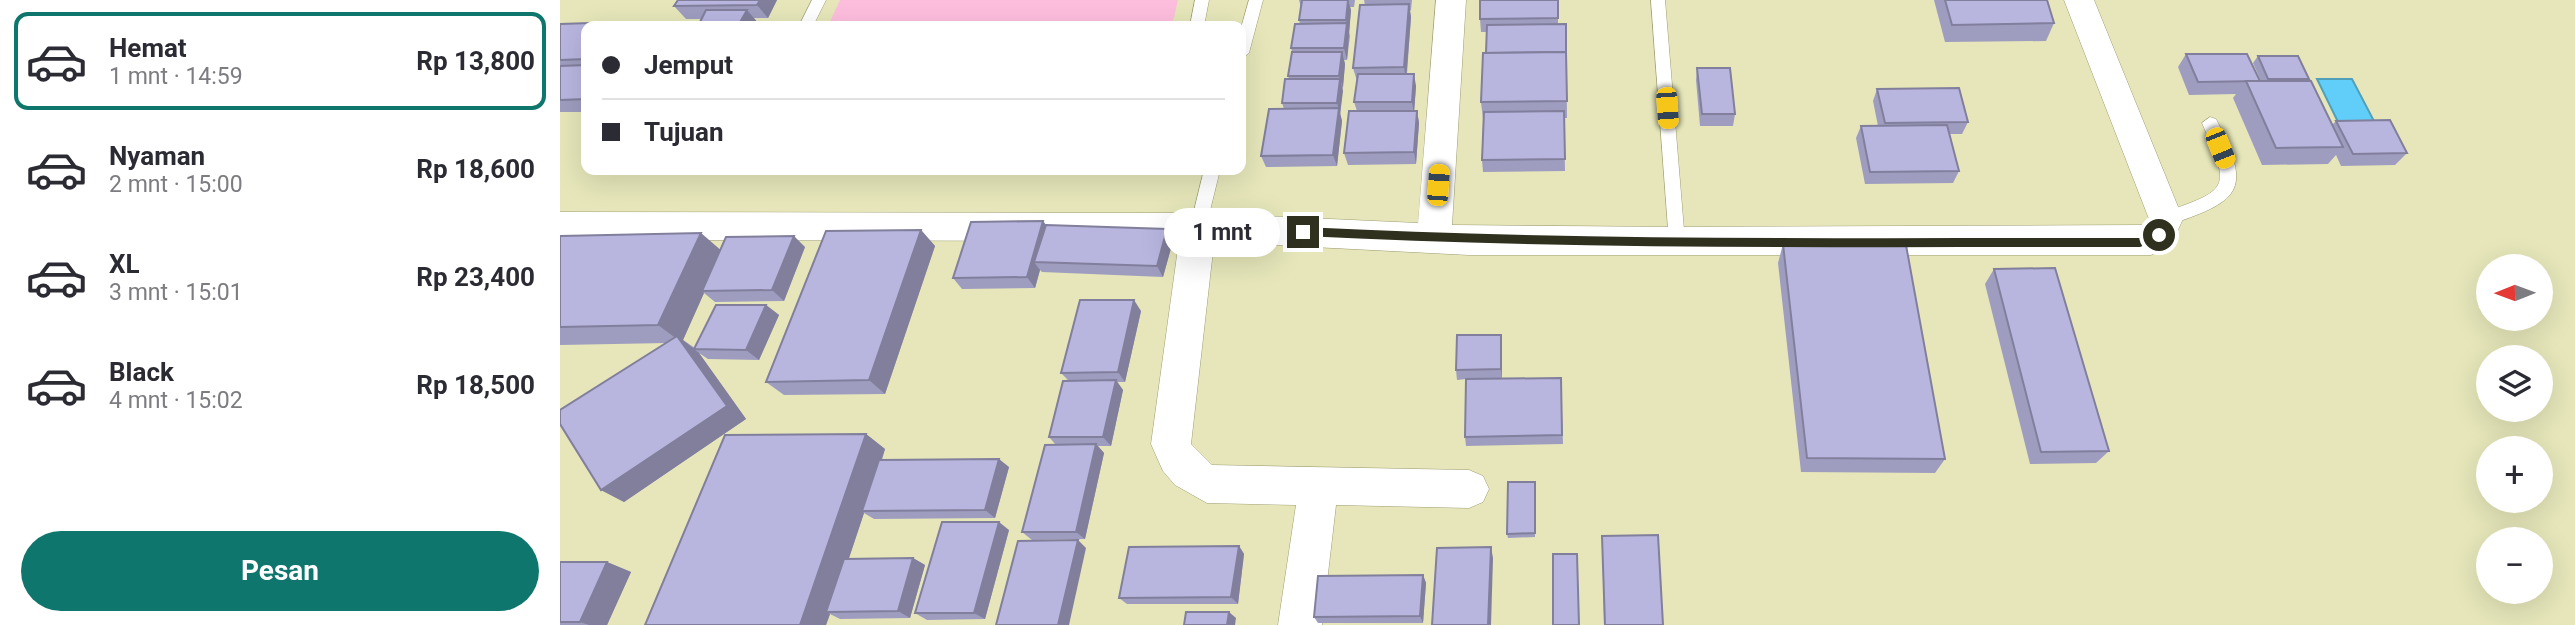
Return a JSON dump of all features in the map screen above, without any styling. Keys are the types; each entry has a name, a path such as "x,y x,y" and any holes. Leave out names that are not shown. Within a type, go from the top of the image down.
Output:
{"street":[{"path":"1434,238 1451,0"},
{"path":"560,226 1198,227 1434,238 1677,242 2140,242 2159,235 2166,219 2079,0"},
{"path":"1198,227 1171,444 1178,462 1186,472 1207,484 1318,488 1469,488"},
{"path":"1300,625 1318,488"}],"lane":[{"path":"808,21 818,0"},
{"path":"1198,21 1202,0"},
{"path":"1246,35 1256,0"},
{"path":"1658,0 1677,242"},
{"path":"2166,219 2214,201 2225,192 2230,173 2210,123"},
{"path":"1198,227 1211,175"}],"shaded area":[{"path":"840,0 1178,0 1173,21 830,21"}],"water":[{"path":"2317,79 2352,79 2375,123 2339,124"}],"building":[{"path":"678,0 760,0 757,5 674,6"},
{"path":"1302,0 1348,0 1346,20 1299,20"},
{"path":"1480,0 1558,0 1558,18 1480,19"},
{"path":"1945,0 2047,0 2054,23 1952,25"},
{"path":"1409,4 1404,67 1353,68 1360,5"},
{"path":"706,10 747,10 741,21 700,21"},
{"path":"581,23 581,59 560,60 560,24"},
{"path":"1347,23 1344,48 1291,48 1295,24"},
{"path":"1566,24 1566,52 1486,53 1487,25"},
{"path":"1292,52 1342,52 1339,76 1288,76"},
{"path":"1566,52 1567,101 1481,102 1483,53"},
{"path":"2186,54 2247,54 2260,81 2198,82"},
{"path":"2258,56 2298,56 2309,79 2268,79"},
{"path":"581,65 581,99 560,100 560,66"},
{"path":"1697,68 1730,68 1735,114 1702,114"},
{"path":"1358,74 1414,74 1412,102 1354,102"},
{"path":"1285,79 1340,79 1337,103 1282,103"},
{"path":"2246,81 2311,81 2343,147 2276,148"},
{"path":"1959,88 1968,122 1885,123 1877,89"},
{"path":"1339,108 1333,155 1261,156 1269,109"},
{"path":"1349,111 1417,111 1414,152 1344,153"},
{"path":"1564,111 1565,159 1482,160 1484,112"},
{"path":"2390,120 2407,153 2353,154 2336,121"},
{"path":"1947,125 1959,171 1870,172 1861,126"},
{"path":"1043,221 1027,277 953,278 971,222"},
{"path":"1046,225 1167,229 1157,266 1034,262"},
{"path":"921,230 869,380 766,382 826,231"},
{"path":"701,233 658,325 560,327 560,236"},
{"path":"794,236 772,290 702,291 726,237"},
{"path":"1783,244 1906,245 1945,459 1807,458"},
{"path":"2055,268 2109,451 2041,452 1994,269"},
{"path":"1080,300 1134,300 1118,372 1061,373"},
{"path":"716,305 766,305 746,350 694,349"},
{"path":"1457,335 1501,335 1501,369 1456,370"},
{"path":"677,336 727,406 601,490 560,424 560,410"},
{"path":"1561,378 1562,435 1465,437 1466,379"},
{"path":"1116,380 1103,437 1049,437 1063,381"},
{"path":"866,434 800,625 645,625 725,435"},
{"path":"1096,444 1076,532 1022,532 1045,445"},
{"path":"999,459 985,510 862,511 879,460"},
{"path":"1508,482 1535,482 1535,533 1507,534"},
{"path":"942,522 999,522 974,613 915,613"},
{"path":"1658,535 1663,625 1605,625 1602,536"},
{"path":"1078,540 1058,625 996,625 1018,541"},
{"path":"1239,546 1231,597 1119,598 1129,547"},
{"path":"1491,547 1488,625 1432,625 1437,548"},
{"path":"1553,554 1577,554 1579,625 1553,625"},
{"path":"913,558 898,611 826,612 844,559"},
{"path":"560,562 607,562 580,622 560,622"},
{"path":"1423,575 1420,616 1314,617 1318,576"},
{"path":"1186,612 1229,612 1227,625 1184,625"}],"route":[{"path":"1303,232 1469,240 1677,242 2140,242 2159,235"}]}
